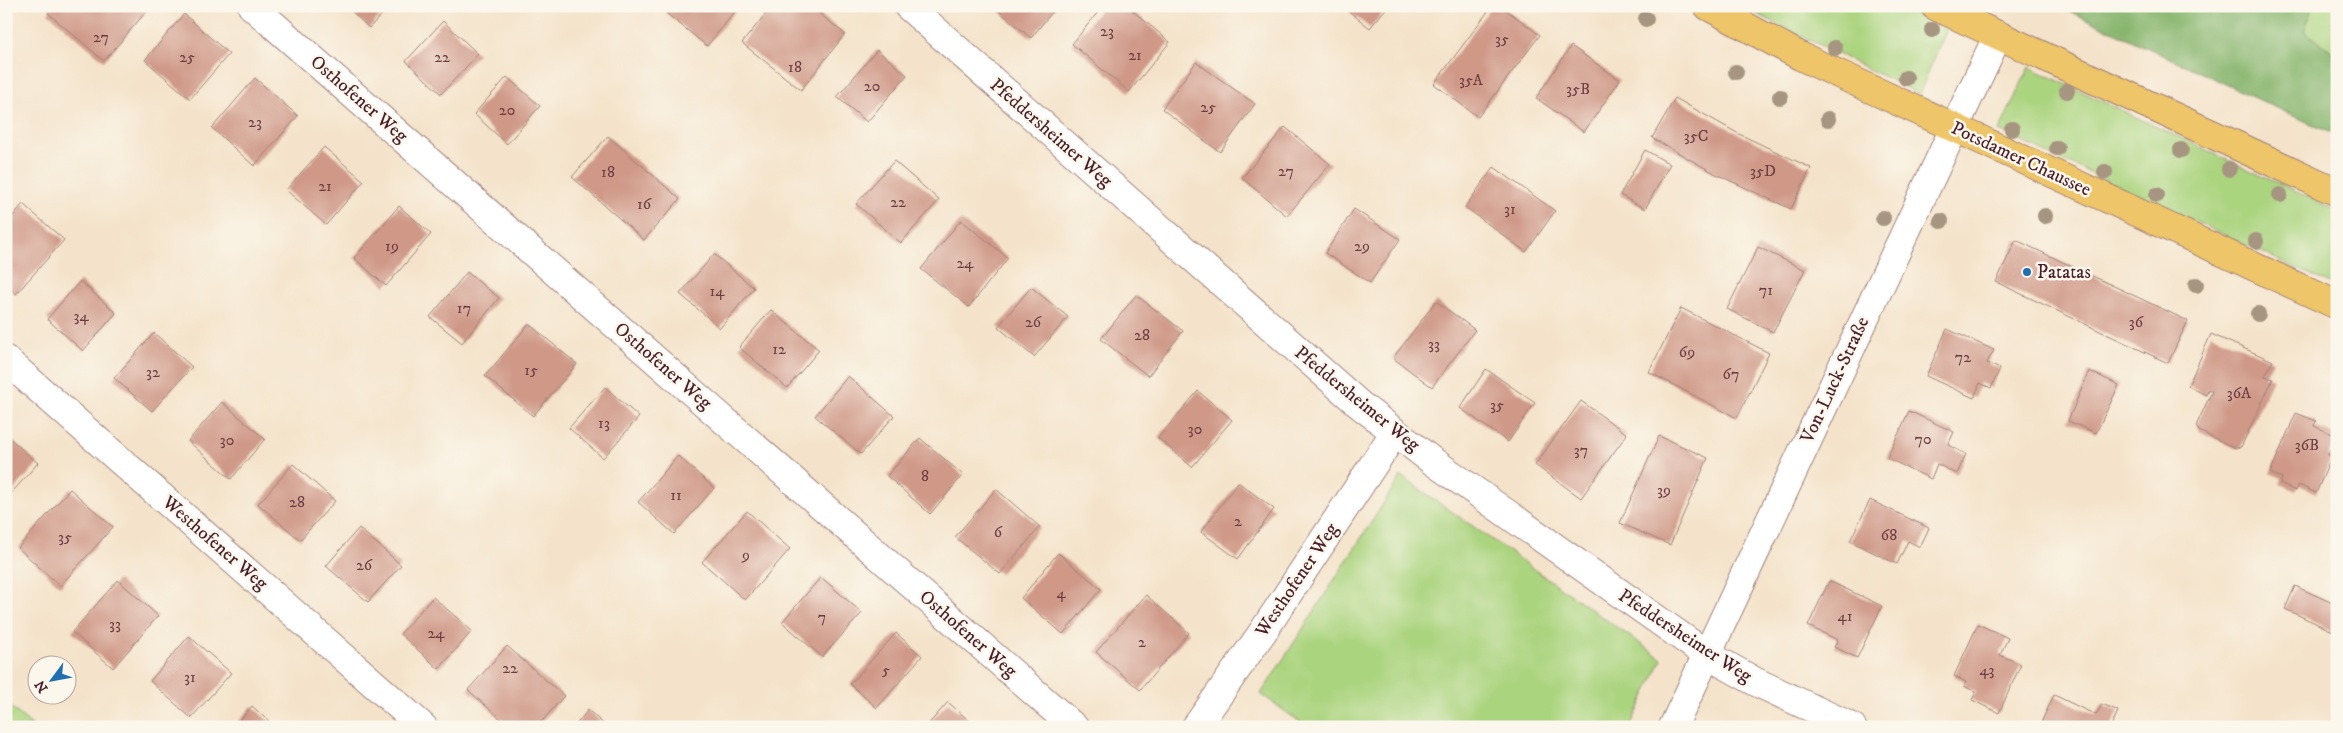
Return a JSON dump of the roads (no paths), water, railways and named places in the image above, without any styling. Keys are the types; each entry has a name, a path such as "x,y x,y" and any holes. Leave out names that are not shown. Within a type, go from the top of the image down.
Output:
{"main road":[{"name":"Potsdamer Chaussee","path":"1708,6 1800,56 2337,305"},
{"path":"1935,6 2337,192"}],"street":[{"name":"Osthofener Weg","path":"252,6 1074,727"},
{"name":"Pfeddersheimer Weg","path":"908,6 1360,405 1395,432 1455,477 1706,654 1756,682 1852,727"},
{"name":"Von-Luck-Straße","path":"1673,727 1953,127 1998,35"},
{"name":"Westhofener Weg","path":"6,360 423,727"},
{"name":"Westhofener Weg","path":"1196,727 1262,633 1395,432"}],"place":[{"name":"Patatas","path":"2027,272"}]}
